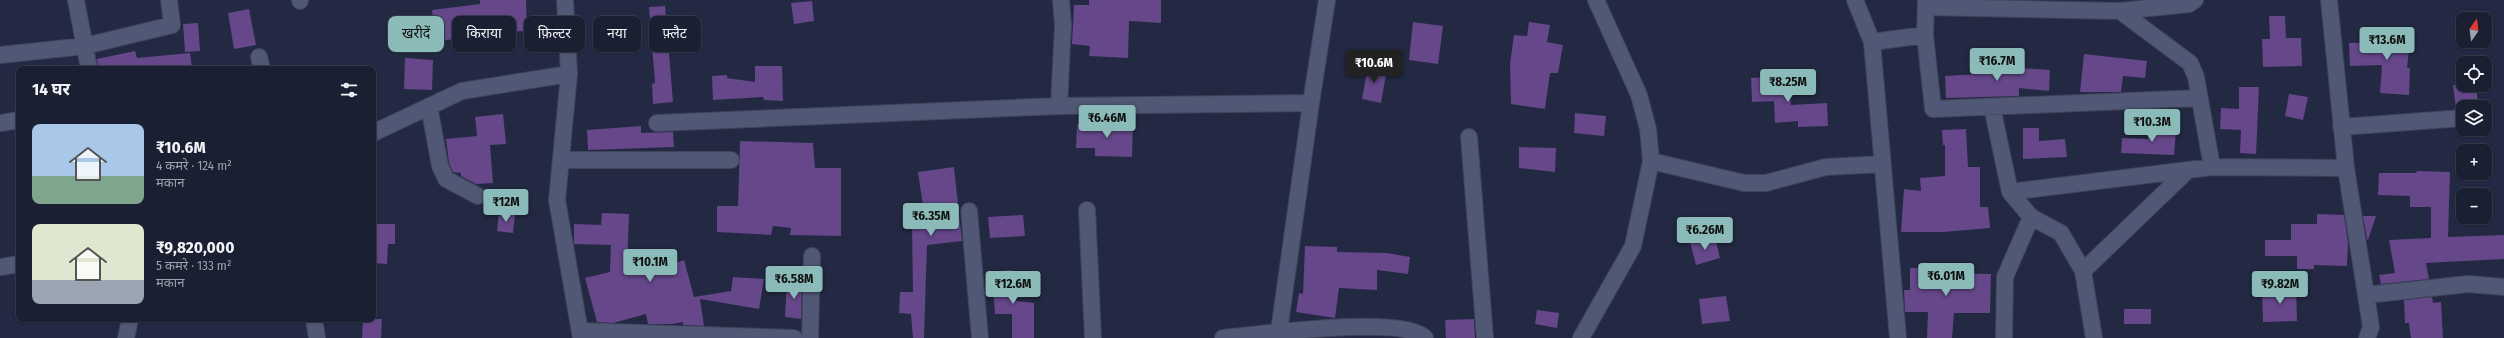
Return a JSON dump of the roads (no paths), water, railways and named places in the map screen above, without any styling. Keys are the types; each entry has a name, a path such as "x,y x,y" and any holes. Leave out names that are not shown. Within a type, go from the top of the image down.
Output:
{"street":[{"path":"76,0 89,66"},
{"path":"0,55 85,46 172,25 169,0"},
{"path":"565,0 569,74 557,200 581,335 794,338"},
{"path":"1059,106 1062,0"},
{"path":"1279,335 1311,102 1327,0"},
{"path":"1581,338 1633,246 1651,161 1648,129 1639,95 1596,0"},
{"path":"1855,0 1872,42 1898,338"},
{"path":"2195,0 2189,4 2120,11 1926,3 1925,35 1933,109 2200,98"},
{"path":"2329,0 2346,168 2371,326 2367,338"},
{"path":"2120,11 2190,63 2196,77 2212,167"},
{"path":"1872,42 1925,35"},
{"path":"376,132 462,91 569,74"},
{"path":"657,123 1059,106 1311,102"},
{"path":"429,106 440,166 446,179 478,196"},
{"path":"1992,106 2010,192 2031,217 2061,233 2083,272 2094,338"},
{"path":"2341,127 2456,119"},
{"path":"0,123 16,120"},
{"path":"1469,137 1485,338"},
{"path":"561,160 731,160"},
{"path":"1651,161 1744,183 1766,183 1826,167 1883,164"},
{"path":"2010,192 2212,167 2346,168"},
{"path":"2083,272 2187,170"},
{"path":"1087,210 1093,338"},
{"path":"969,211 980,338"},
{"path":"2004,338 2005,277 2031,217"},
{"path":"810,338 812,256"},
{"path":"0,267 16,264"},
{"path":"2366,295 2468,284 2504,287"},
{"path":"126,338 129,322"},
{"path":"314,322 317,338"},
{"path":"1223,338 1279,335 1382,326 1409,328 1425,338"}]}
